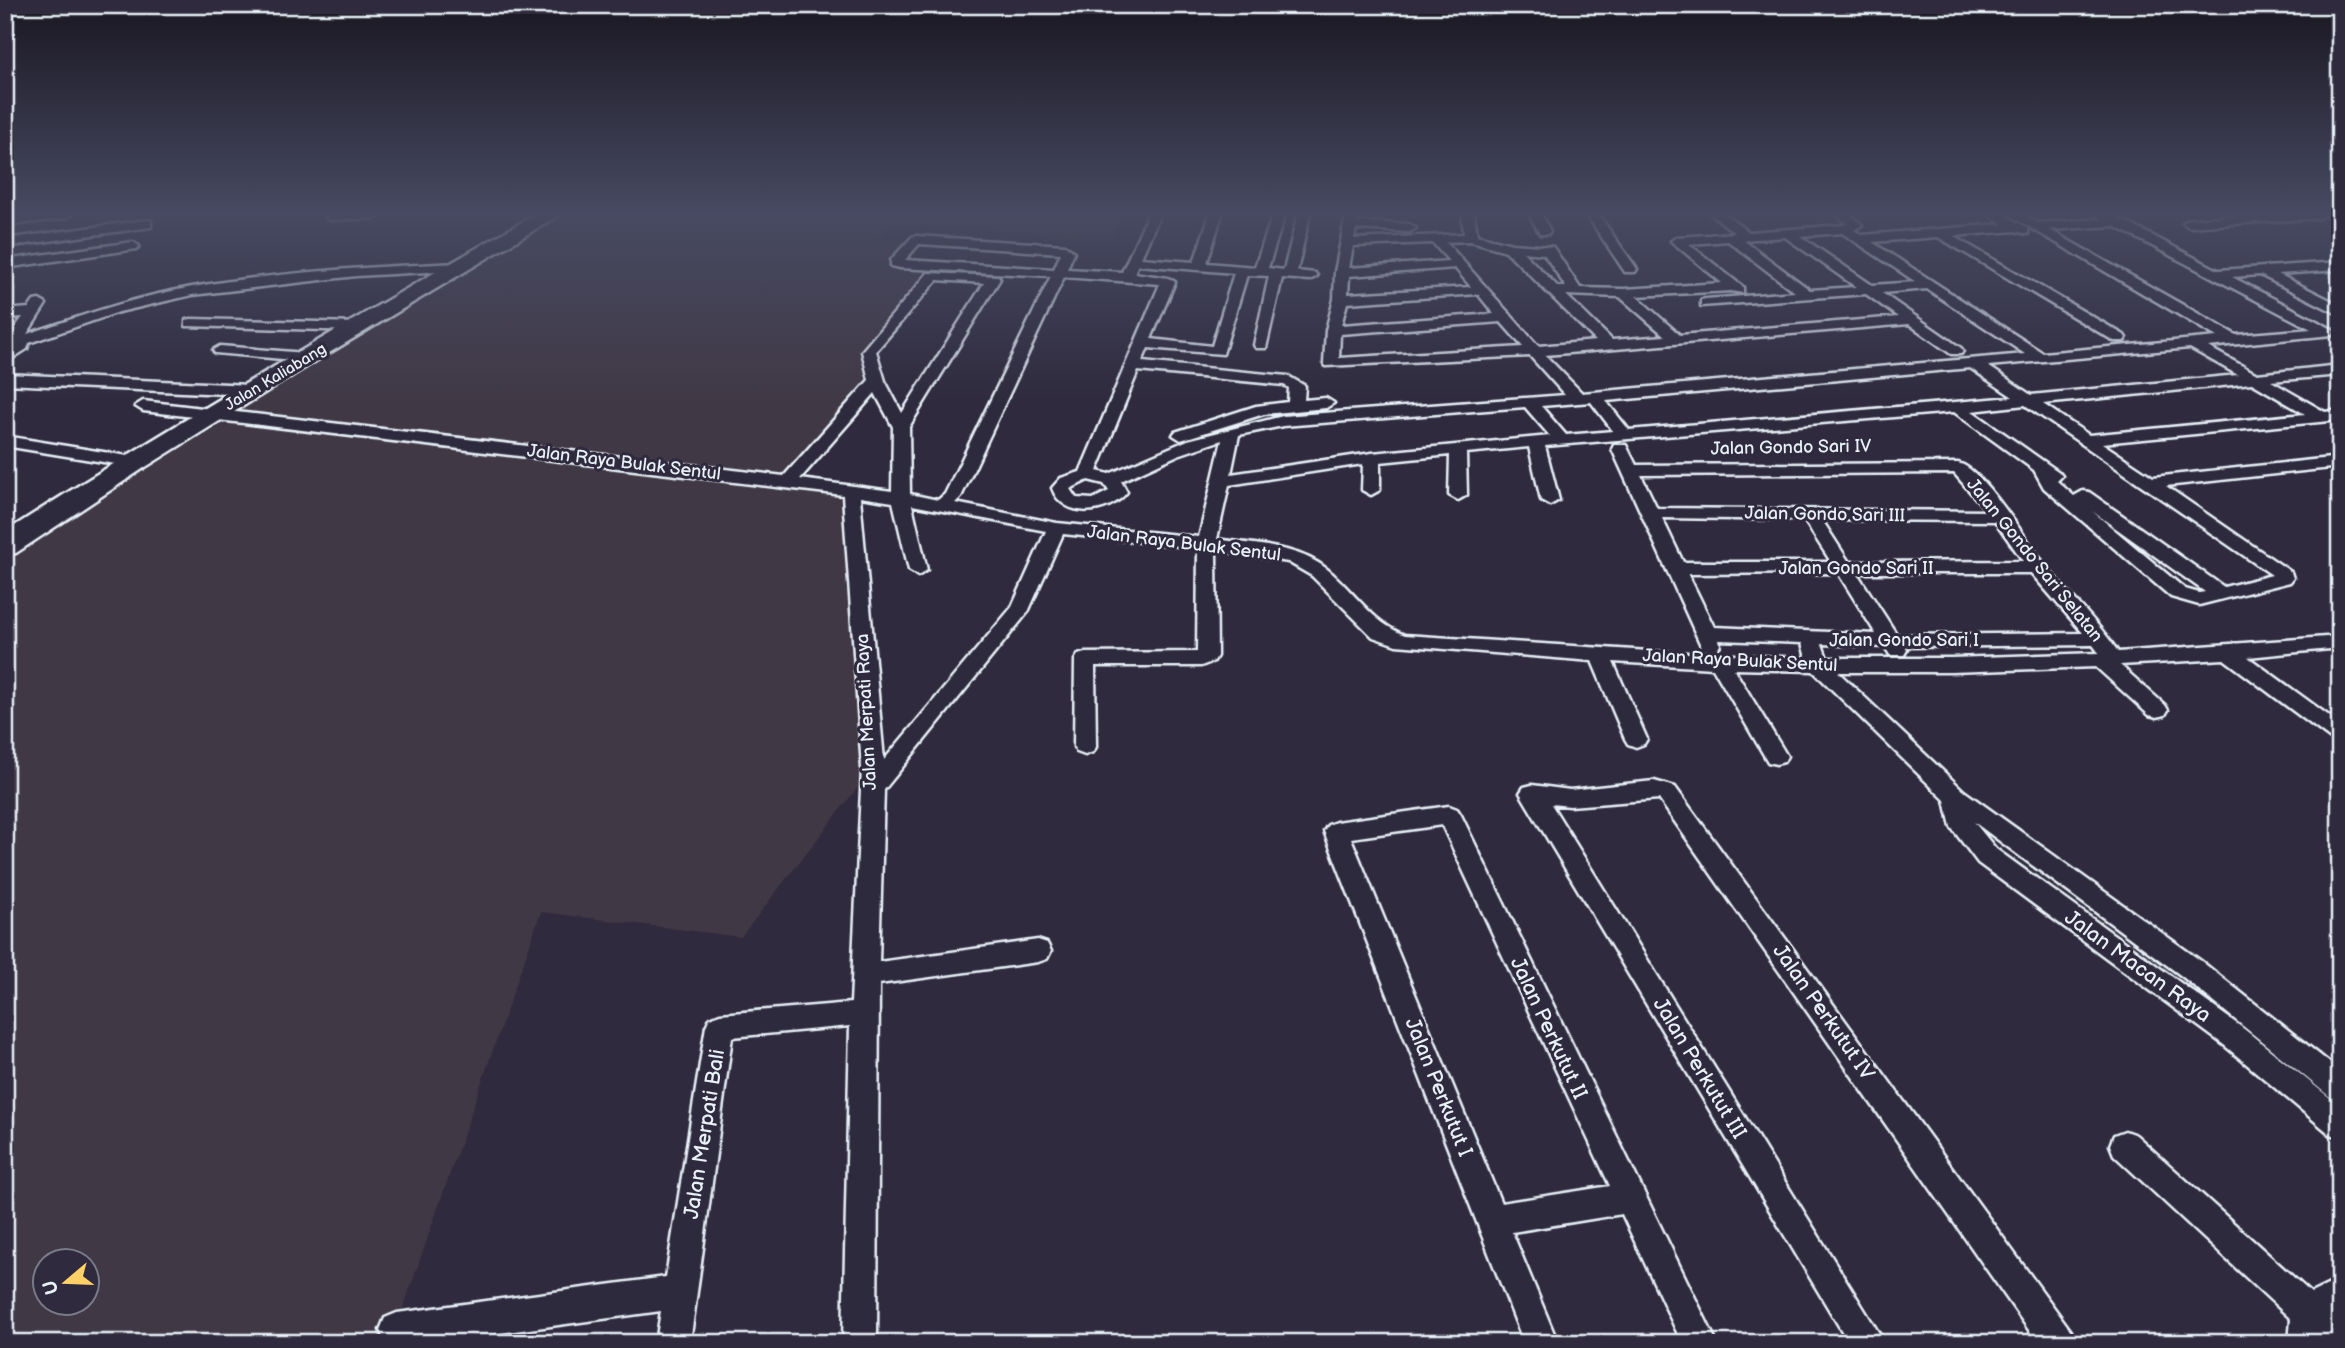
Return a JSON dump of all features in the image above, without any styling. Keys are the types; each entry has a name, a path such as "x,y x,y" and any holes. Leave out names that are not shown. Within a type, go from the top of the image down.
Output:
{"main road":[{"name":"Jalan Kaliabang","path":"5,546 250,390 442,277"}],"street":[{"path":"16,335 192,291 314,277"},
{"path":"918,570 901,498 901,427 877,381 869,351 932,277"},
{"path":"901,427 994,280 947,277"},
{"path":"942,505 952,497 1058,277"},
{"path":"1099,477 1132,366 1168,283 1164,280 1125,277"},
{"path":"1144,343 1218,351 1239,277"},
{"path":"1261,345 1282,277"},
{"path":"1342,277 1341,299 1333,330 1331,363 1534,351 1912,320"},
{"path":"1470,277 1565,387 1587,398 1623,442 1630,470 1707,633 1716,660 1776,756"},
{"path":"1539,277 1608,345"},
{"path":"1566,277 1575,291"},
{"path":"1721,277 1750,300"},
{"path":"1784,277 1809,296"},
{"path":"1851,277 1956,351"},
{"path":"1916,277 2041,358"},
{"path":"1995,277 2097,339"},
{"path":"2015,277 2119,338"},
{"path":"872,780 972,671 1021,608 1062,495 1061,488 1067,482 1099,477 1232,432 1283,421 1396,404 2198,330 2109,277"},
{"path":"2124,277 2233,340"},
{"path":"2222,277 2334,331"},
{"path":"2274,277 2340,311"},
{"path":"1706,303 1928,285"},
{"path":"1553,291 1624,293 1734,287"},
{"path":"1341,299 1482,290"},
{"path":"1691,290 1744,334"},
{"path":"1624,293 1678,340"},
{"path":"5,314 36,308 16,335"},
{"path":"1333,330 1505,317"},
{"path":"191,323 358,327"},
{"path":"1099,477 1141,449 1262,409 1296,405 1529,402 1587,398 2334,331"},
{"path":"5,359 22,345 16,335"},
{"path":"2193,344 2340,426"},
{"path":"220,350 304,357"},
{"path":"1955,406 2042,471 2050,484 2178,593 2199,599 2282,580 2283,575 1974,364"},
{"path":"1132,366 1288,381 1297,386 1296,405"},
{"path":"1223,481 1295,467 1458,449 1561,439 1623,442 1955,406 2340,370"},
{"path":"5,379 250,390"},
{"path":"788,482 877,381"},
{"path":"1529,402 1561,439"},
{"name":"Jalan Raya Bulak Sentul","path":"143,406 788,482 901,498 1049,526 1207,543 1293,556 1307,563 1380,633 1392,639 1599,654 1819,665 1904,666 2105,653 2230,653 2340,642"},
{"path":"2086,440 2340,415"},
{"path":"1858,417 1885,421 1974,420"},
{"path":"1085,747 1085,660 1201,659 1207,656 1207,543 1232,432"},
{"path":"5,441 134,462"},
{"path":"1536,442 1550,500"},
{"path":"1458,449 1458,495"},
{"path":"1371,489 1373,458"},
{"path":"2151,483 2340,462"},
{"name":"Jalan Gondo Sari IV","path":"1630,470 1951,466"},
{"name":"Jalan Gondo Sari Selatan","path":"1951,466 1965,473 2105,653 2157,710"},
{"path":"1091,532 1104,503 1118,492 1116,485 1099,477"},
{"name":"Jalan Merpati Raya","path":"851,491 872,780 864,1013 860,1343"},
{"path":"1062,495 1068,501 1079,505 1104,503"},
{"name":"Jalan Gondo Sari III","path":"1651,513 1999,516"},
{"path":"1810,514 1842,568 1894,641 1904,666"},
{"name":"Jalan Gondo Sari II","path":"1676,568 2036,567"},
{"name":"Jalan Gondo Sari I","path":"1707,633 2105,653"},
{"name":"Jalan Macan Raya","path":"1810,639 1819,665 1956,797 2202,976 2340,1088"},
{"path":"2230,653 2340,735"},
{"path":"1599,654 1636,739"},
{"name":"Jalan Perkutut IV","path":"1532,793 1570,798 1654,789 1667,793 2059,1343"},
{"name":"Jalan Perkutut III","path":"1532,793 1868,1343"},
{"name":"Jalan Macan Raya","path":"1956,797 1963,827 1987,856 2234,1037 2340,1124"},
{"name":"Jalan Perkutut II","path":"1336,831 1449,816 1700,1343"},
{"name":"Jalan Perkutut I","path":"1336,831 1541,1343"},
{"path":"866,975 1038,951"},
{"name":"Jalan Merpati Bali","path":"673,1343 720,1026 864,1013"},
{"path":"2125,1145 2307,1327 2340,1342"},
{"path":"1492,1220 1629,1198"},
{"path":"397,1330 679,1292"},
{"path":"2307,1327 2340,1295"}],"shaded area":[{"path":"448,277 932,277 869,351 877,381 788,481 851,491 873,768 741,937 541,912 391,1343 5,1343 5,546"}]}
